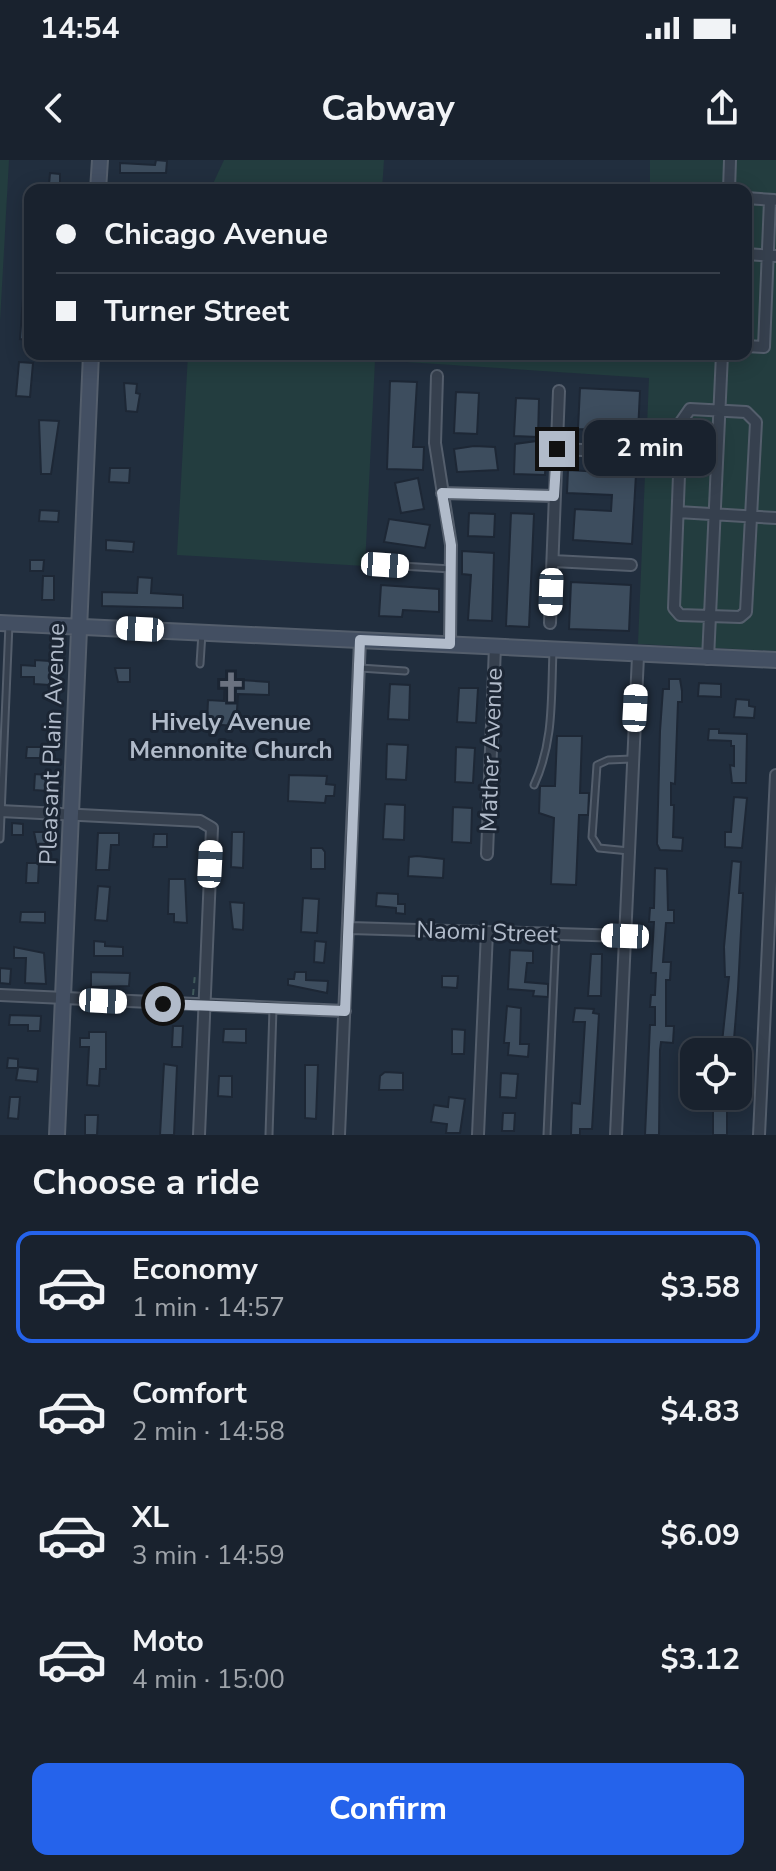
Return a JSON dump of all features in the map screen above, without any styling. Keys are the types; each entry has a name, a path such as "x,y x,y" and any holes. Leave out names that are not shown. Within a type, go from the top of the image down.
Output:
{"street":[{"path":"98,184 100,160"},
{"path":"729,184 730,160"},
{"path":"752,198 773,200 764,347"},
{"path":"752,346 776,348"},
{"name":"Pleasant Plain Avenue","path":"57,1135 91,360"},
{"path":"708,659 722,360"},
{"path":"437,376 435,443 452,569 450,644"},
{"path":"550,623 559,391"},
{"path":"690,409 719,410 746,412 756,422 746,612 740,617 680,615 674,608 681,422 690,409"},
{"path":"557,449 633,452"},
{"path":"442,493 554,496"},
{"path":"678,512 776,518"},
{"path":"553,561 631,565"},
{"path":"4,623 495,646 638,656 776,660"},
{"path":"339,1135 360,640"},
{"name":"Mather Avenue","path":"487,854 495,646"},
{"path":"616,1135 638,656"},
{"path":"759,1135 776,775"},
{"path":"1,811 200,821 212,828 198,1005 199,1135"},
{"name":"Naomi Street","path":"350,928 625,936"},
{"path":"478,1135 487,932"},
{"path":"0,995 345,1011"}],"lane":[{"path":"385,565 452,569"},
{"path":"0,839 4,623"},
{"path":"200,664 202,632"},
{"path":"534,785 547,758 553,650"},
{"path":"359,668 405,671"},
{"path":"629,851 608,850 595,844 594,772 603,761 633,759"},
{"path":"547,1135 556,934"},
{"path":"269,1135 273,1008"}],"path":[{"path":"196,972 198,1005"}],"green space":[{"path":"0,160 9,160 0,322"},
{"path":"224,160 384,160 382,184 213,184"},
{"path":"650,160 776,160 776,651 638,644 649,378 375,360 752,360 752,184 650,184"},
{"path":"188,360 375,360 365,566 177,555"}],"building":[{"path":"156,160 167,161 166,173 120,173 120,163 155,165"},
{"path":"50,173 60,174 60,184 49,184"},
{"path":"23,299 24,299 24,339 20,339"},
{"path":"19,362 33,363 30,397 16,396"},
{"path":"390,381 417,382 413,447 424,447 423,470 387,469"},
{"path":"124,383 137,384 136,393 140,394 137,412 126,411"},
{"path":"580,388 640,391 638,432 578,429"},
{"path":"456,392 479,393 477,434 454,433"},
{"path":"516,398 539,399 538,437 514,436"},
{"path":"39,420 59,421 51,474 41,474"},
{"path":"537,441 537,452 546,452 545,475 514,474 515,444"},
{"path":"495,447 498,470 457,472 454,449"},
{"path":"110,468 130,468 129,483 109,482"},
{"path":"568,470 636,474 632,544 573,540 575,509 611,511 612,495 567,493"},
{"path":"418,478 424,509 401,513 395,483"},
{"path":"40,510 59,511 58,522 39,521"},
{"path":"469,513 495,514 494,537 468,536"},
{"path":"511,513 534,514 529,627 506,626"},
{"path":"389,519 430,525 425,548 384,542"},
{"path":"106,540 134,542 133,552 106,550"},
{"path":"462,551 494,553 492,621 468,620 471,575 462,574"},
{"path":"30,560 44,560 43,571 30,571"},
{"path":"43,576 54,576 54,600 42,600"},
{"path":"138,577 152,578 151,593 183,595 183,608 102,606 102,592 137,593"},
{"path":"571,582 631,585 629,631 569,629"},
{"path":"381,585 439,589 439,612 403,610 402,617 379,616"},
{"path":"35,660 50,661 50,685 34,684 34,677 21,677 21,665 35,666"},
{"path":"115,668 130,668 130,682 118,682"},
{"path":"225,679 269,682 269,695 238,694 236,726 207,724 208,700 224,701"},
{"path":"669,679 680,679 682,691 682,702 678,702 675,784 671,783 671,805 674,805 673,837 683,838 682,851 660,850 657,844 663,689 669,689"},
{"path":"699,683 721,684 721,697 698,696"},
{"path":"390,684 410,685 409,720 388,719"},
{"path":"459,688 478,688 476,723 457,722"},
{"path":"736,699 749,700 749,706 755,707 754,718 734,717"},
{"path":"709,729 719,729 719,733 747,734 746,783 732,783 730,765 734,766 734,746 731,746 731,741 708,740"},
{"path":"557,736 582,736 580,793 589,793 588,815 579,815 576,885 551,884 554,818 539,813 540,786 555,786"},
{"path":"387,744 408,745 406,780 386,779"},
{"path":"27,747 41,747 40,758 26,758"},
{"path":"456,747 475,748 473,783 455,782"},
{"path":"35,774 47,775 47,791 34,790"},
{"path":"289,775 327,776 326,784 335,785 334,796 326,796 325,803 288,801"},
{"path":"734,797 747,798 742,848 725,847 725,832 731,832"},
{"path":"385,804 405,805 404,840 383,839"},
{"path":"453,807 472,808 471,843 452,842"},
{"path":"12,823 23,824 23,835 12,835"},
{"path":"34,832 52,832 49,847 37,847"},
{"path":"232,832 244,832 243,868 231,867"},
{"path":"98,833 119,833 119,845 111,845 109,870 96,870"},
{"path":"154,834 167,834 167,847 153,847"},
{"path":"311,848 322,848 325,852 325,869 311,869"},
{"path":"409,857 444,859 443,878 408,876"},
{"path":"732,861 741,862 739,893 743,893 734,1038 722,1038 729,977 725,977 724,947"},
{"path":"27,863 39,863 38,883 26,883"},
{"path":"655,868 667,869 668,910 674,910 674,923 666,923 663,962 671,962 670,980 666,980 666,1026 674,1026 673,1043 661,1042 659,1135 645,1135 650,1025 655,1025 655,1007 650,1007 651,995 655,995 656,973 651,973 654,922 649,922 650,908 654,908"},
{"path":"169,879 185,879 187,923 174,922 174,914 168,914"},
{"path":"98,886 110,887 107,921 95,920"},
{"path":"377,893 398,894 398,904 405,904 405,914 396,913 396,908 376,906"},
{"path":"303,898 319,899 317,933 301,932"},
{"path":"230,902 244,903 243,930 233,929"},
{"path":"21,912 45,912 45,923 20,922"},
{"path":"94,941 105,942 105,946 123,947 123,956 94,956"},
{"path":"315,941 326,942 324,963 314,962"},
{"path":"14,947 44,953 46,984 25,983 26,958 14,958"},
{"path":"510,950 533,951 533,963 527,963 525,982 548,984 548,997 533,996 534,991 508,989"},
{"path":"591,954 602,954 601,996 588,996"},
{"path":"0,968 11,969 10,984 0,983"},
{"path":"91,972 130,973 129,986 91,987"},
{"path":"295,972 306,972 306,980 328,981 327,993 288,985 288,979 294,979"},
{"path":"442,976 458,976 457,988 442,987"},
{"path":"507,1006 521,1008 520,1044 529,1044 528,1057 508,1055 509,1043 504,1043"},
{"path":"575,1008 594,1009 593,1013 599,1014 592,1129 580,1129 580,1135 571,1135 572,1103 580,1104 585,1022 573,1022"},
{"path":"10,1015 41,1016 40,1031 28,1031 28,1025 9,1025"},
{"path":"173,1026 183,1026 182,1047 172,1047"},
{"path":"224,1029 246,1029 246,1043 223,1042"},
{"path":"452,1029 465,1030 464,1054 452,1054"},
{"path":"89,1032 106,1032 106,1069 100,1069 99,1086 87,1085 89,1047 80,1047 80,1038 89,1038"},
{"path":"8,1058 18,1059 18,1067 38,1069 37,1082 16,1080 18,1068 7,1068"},
{"path":"164,1064 177,1066 174,1135 160,1135"},
{"path":"305,1065 318,1065 316,1119 305,1118"},
{"path":"385,1072 403,1073 403,1090 379,1090 380,1076"},
{"path":"501,1073 518,1074 516,1098 500,1097"},
{"path":"219,1076 232,1076 232,1097 218,1096"},
{"path":"10,1097 20,1097 18,1119 8,1118"},
{"path":"449,1097 465,1099 460,1133 446,1133 447,1124 431,1122 434,1105 448,1107"},
{"path":"713,1110 727,1110 727,1135 713,1135"},
{"path":"503,1113 515,1113 514,1131 502,1131"},
{"path":"85,1115 98,1115 97,1135 85,1135"}],"place":[{"name":"Hively Avenue Mennonite Church","path":"231,687"}],"route":[{"path":"163,1004 345,1011 360,640 450,644 451,545 442,493 457,491 554,496 557,449"}]}
